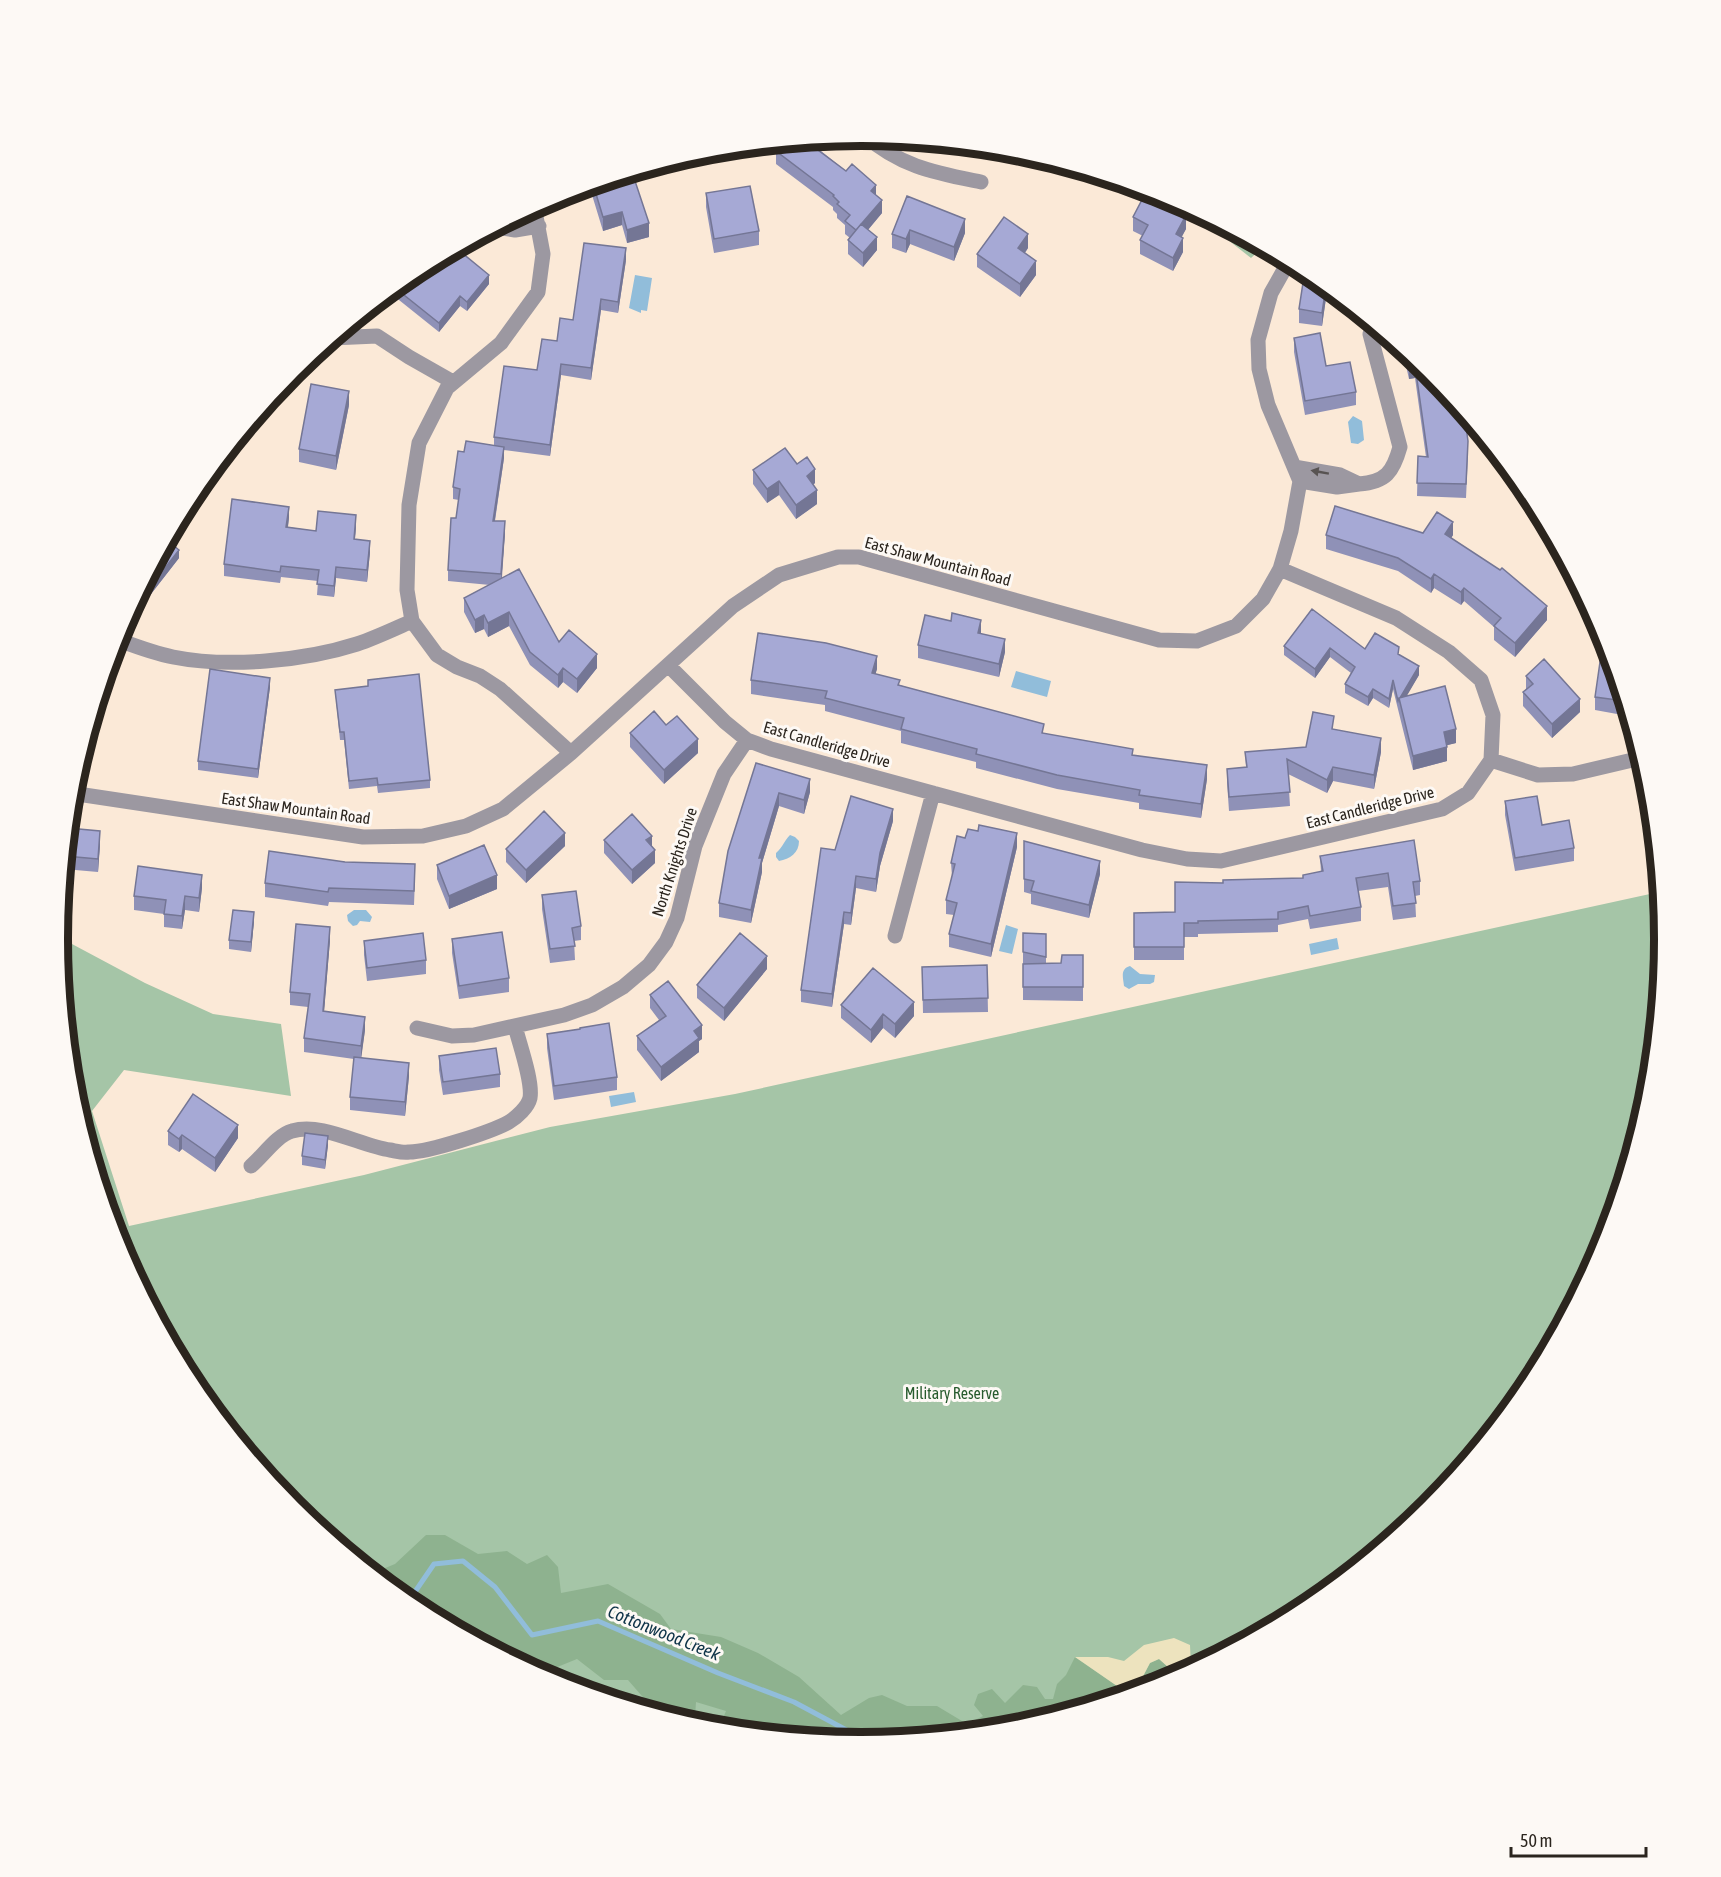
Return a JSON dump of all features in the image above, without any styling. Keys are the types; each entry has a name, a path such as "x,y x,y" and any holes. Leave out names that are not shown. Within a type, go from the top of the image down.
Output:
{"street":[{"path":"881,146 899,160 936,174 981,182"},
{"path":"536,215 543,254 538,292 501,343 447,388 419,443 409,505 407,590 412,621 437,655 457,667 480,676 500,689 571,753"},
{"path":"507,229 515,230 539,226"},
{"path":"1285,269 1271,293 1264,314 1258,340 1259,369 1269,405 1297,474 1337,487 1373,483 1385,477 1395,464 1400,447 1370,334"},
{"path":"343,337 377,336 453,382"},
{"name":"East Shaw Mountain Road","path":"81,795 363,837 423,836 466,826 504,809 571,753 733,606 779,575 838,557 859,557 1159,640 1197,641 1236,626 1263,599 1280,569 1291,531 1297,474"},
{"path":"1280,569 1396,618 1449,652 1481,680 1493,715 1491,760 1538,775 1573,774 1632,760"},
{"path":"125,642 175,657 222,662 275,660 324,654 412,621"},
{"name":"East Candleridge Drive","path":"668,664 725,722 747,740 771,749 1142,850 1187,859 1221,861 1442,809 1468,793 1491,760"},
{"name":"North Knights Drive","path":"417,1028 452,1035 474,1035 564,1015 592,1005 623,987 649,965 666,942 677,918 695,846 724,774 747,740"},
{"path":"895,936 933,793"},
{"path":"251,1167 280,1138 291,1131 304,1129 322,1131 388,1150 409,1153 480,1134 509,1122 521,1113 530,1099 528,1078 515,1026"}],"green space":[{"path":"1213,228 1257,252 1251,258"},
{"name":"Military Reserve","path":"1652,893 1654,938 1647,1042 1626,1144 1611,1193 1572,1289 1547,1335 1520,1379 1490,1421 1457,1461 1383,1535 1343,1568 1301,1598 1211,1650 1115,1689 1015,1716 964,1725 860,1732 757,1725 706,1716 655,1704 557,1671 510,1650 420,1598 338,1535 300,1499 231,1421 201,1379 149,1289 128,1242 95,1144 83,1093 74,1042 69,990 68,942 145,983 213,1014 281,1024 291,1096 124,1070 92,1111 129,1226 364,1175 550,1127 735,1094"},
{"path":"426,1535 445,1535 478,1554 507,1551 527,1564 547,1555 558,1567 561,1593 608,1584 660,1614 671,1629 721,1637 758,1653 799,1677 841,1715 869,1698 882,1695 907,1706 937,1706 967,1724 983,1716 974,1705 978,1694 992,1689 1005,1703 1023,1685 1037,1687 1045,1699 1053,1699 1057,1684 1066,1675 1075,1657 1117,1686 1115,1689 1066,1704 964,1725 860,1732 757,1725 747,1720 746,1723 723,1719 726,1711 696,1702 695,1713 647,1701 628,1680 604,1680 577,1659 552,1669 510,1650 464,1625 381,1570 395,1564"},
{"path":"1159,1659 1170,1668 1141,1679 1150,1663"}],"sand":[{"path":"1174,1638 1190,1645 1191,1659 1170,1668 1159,1659 1150,1663 1141,1679 1117,1688 1117,1686 1075,1657 1108,1657 1124,1661 1144,1645"}],"water":[{"path":"635,275 652,278 647,311 641,310 641,313 629,308"},
{"path":"1353,416 1362,421 1364,440 1358,444 1351,443 1348,422"},
{"path":"1016,671 1051,681 1047,697 1011,687"},
{"path":"790,835 799,841 796,852 787,859 779,861 776,853"},
{"path":"354,910 366,910 372,917 370,922 360,921 353,926 348,921 347,915"},
{"path":"1006,925 1018,929 1012,954 999,951"},
{"path":"1337,938 1339,949 1311,955 1309,944"},
{"path":"1130,966 1140,974 1155,975 1154,982 1138,984 1129,989 1124,986 1123,971"},
{"path":"634,1092 636,1102 611,1107 609,1096"}],"building":[{"path":"814,147 846,171 852,164 876,185 871,191 882,200 856,230 845,221 850,215 837,204 839,202 834,195 776,151"},
{"path":"634,179 649,223 627,230 622,212 603,217 595,192"},
{"path":"750,186 759,231 714,239 706,193"},
{"path":"907,196 965,219 954,247 910,230 906,239 892,234"},
{"path":"1143,198 1186,216 1176,234 1183,238 1173,258 1140,240 1148,225 1133,217"},
{"path":"1004,217 1028,234 1018,248 1036,261 1020,284 977,254"},
{"path":"861,224 877,237 863,253 848,240"},
{"path":"584,243 626,248 618,302 601,299 591,368 561,364 550,445 494,437 504,366 537,370 542,339 557,341 560,318 573,320"},
{"path":"462,253 489,275 467,302 460,296 439,323 401,293"},
{"path":"1303,281 1325,296 1322,313 1299,309"},
{"path":"1320,333 1326,366 1350,362 1356,392 1305,401 1294,338"},
{"path":"1416,373 1466,427 1468,441 1466,484 1417,483 1418,456 1428,457"},
{"path":"311,384 349,391 336,456 299,449"},
{"path":"466,441 504,447 493,521 505,521 501,574 448,570 451,518 456,518 460,489 453,487 458,451 464,452"},
{"path":"785,448 797,464 807,457 815,469 807,476 817,490 796,505 779,481 767,489 753,470"},
{"path":"232,499 289,507 286,527 316,531 318,511 356,515 354,539 370,541 367,570 336,567 334,586 317,584 319,570 281,566 280,572 224,564"},
{"path":"1335,506 1423,533 1437,512 1453,522 1445,534 1500,570 1502,568 1547,606 1515,643 1494,626 1501,618 1464,588 1461,592 1434,574 1431,579 1398,558 1326,535"},
{"path":"173,545 179,550 150,585"},
{"path":"519,569 559,642 569,630 597,654 577,679 563,668 558,675 530,652 509,612 488,623 484,615 475,620 464,598"},
{"path":"1312,609 1365,649 1375,633 1399,647 1398,654 1419,666 1398,701 1393,680 1389,699 1373,689 1368,697 1345,684 1355,667 1330,648 1315,669 1284,646"},
{"path":"952,613 981,620 978,633 1005,639 999,664 918,645 925,615 951,621"},
{"path":"758,633 826,643 877,656 872,673 900,680 898,685 1044,724 1042,733 1133,749 1132,755 1207,765 1201,804 1139,795 1140,790 1057,775 976,754 977,749 901,729 904,718 825,698 827,691 751,680"},
{"path":"1601,656 1616,700 1595,697"},
{"path":"1544,659 1580,699 1552,724 1523,692 1533,684 1526,676"},
{"path":"210,669 270,678 258,769 198,761"},
{"path":"419,674 430,780 378,785 377,778 349,781 344,732 340,732 335,690 368,686 368,680"},
{"path":"1445,686 1456,729 1444,732 1447,747 1413,756 1399,698"},
{"path":"654,711 666,725 677,716 698,739 664,770 630,733"},
{"path":"1313,712 1334,716 1332,729 1381,738 1374,775 1333,767 1327,780 1287,759 1290,792 1229,797 1227,769 1247,767 1245,752 1306,747"},
{"path":"756,763 810,779 804,800 779,793 759,858 762,858 751,910 719,903 728,851"},
{"path":"851,796 893,809 880,853 876,879 856,876 851,913 844,912 832,994 801,990 821,848 835,850"},
{"path":"1537,796 1542,825 1569,820 1574,848 1515,858 1505,801"},
{"path":"544,811 565,833 526,870 506,849"},
{"path":"632,814 652,836 646,840 655,850 632,870 604,840"},
{"path":"979,825 1017,833 991,944 949,934 957,903 946,900 955,864 951,863 957,836 965,838 968,829 978,831"},
{"path":"75,829 100,831 98,859 72,857"},
{"path":"1414,840 1420,881 1413,882 1416,903 1393,906 1388,873 1356,878 1361,907 1310,916 1308,906 1278,912 1278,919 1184,923 1184,947 1134,947 1134,913 1175,912 1175,882 1223,883 1223,880 1303,878 1303,875 1323,871 1320,856"},
{"path":"1024,841 1100,861 1089,905 1031,891 1034,881 1024,879"},
{"path":"484,845 497,875 449,896 437,865"},
{"path":"269,851 345,862 415,864 414,891 329,888 328,892 265,883"},
{"path":"138,866 202,875 199,898 185,896 182,916 164,914 166,900 134,896"},
{"path":"576,891 581,926 572,928 575,946 550,949 542,895"},
{"path":"233,910 254,912 251,942 229,940"},
{"path":"296,924 330,927 323,1011 365,1017 361,1046 304,1038 310,994 290,992"},
{"path":"502,932 509,978 459,986 452,939"},
{"path":"423,933 426,960 367,968 364,941"},
{"path":"740,933 767,956 724,1008 697,985"},
{"path":"1023,933 1046,934 1046,957 1023,952"},
{"path":"1062,955 1083,955 1083,987 1023,987 1023,964 1061,963"},
{"path":"987,965 988,998 923,1000 922,967"},
{"path":"873,968 914,1002 895,1024 883,1014 871,1030 841,1005"},
{"path":"668,981 702,1025 694,1031 699,1038 661,1067 637,1036 666,1016 650,995"},
{"path":"609,1023 617,1077 554,1086 547,1034"},
{"path":"496,1048 500,1074 443,1082 439,1056"},
{"path":"354,1057 409,1063 405,1102 350,1097"},
{"path":"193,1094 238,1125 215,1158 182,1135 179,1139 168,1131"},
{"path":"305,1133 328,1136 325,1160 302,1156"}],"waterway":[{"name":"Cottonwood Creek","path":"414,1594 434,1564 463,1561 495,1587 532,1635 598,1621 718,1673 794,1702 849,1732"}]}
